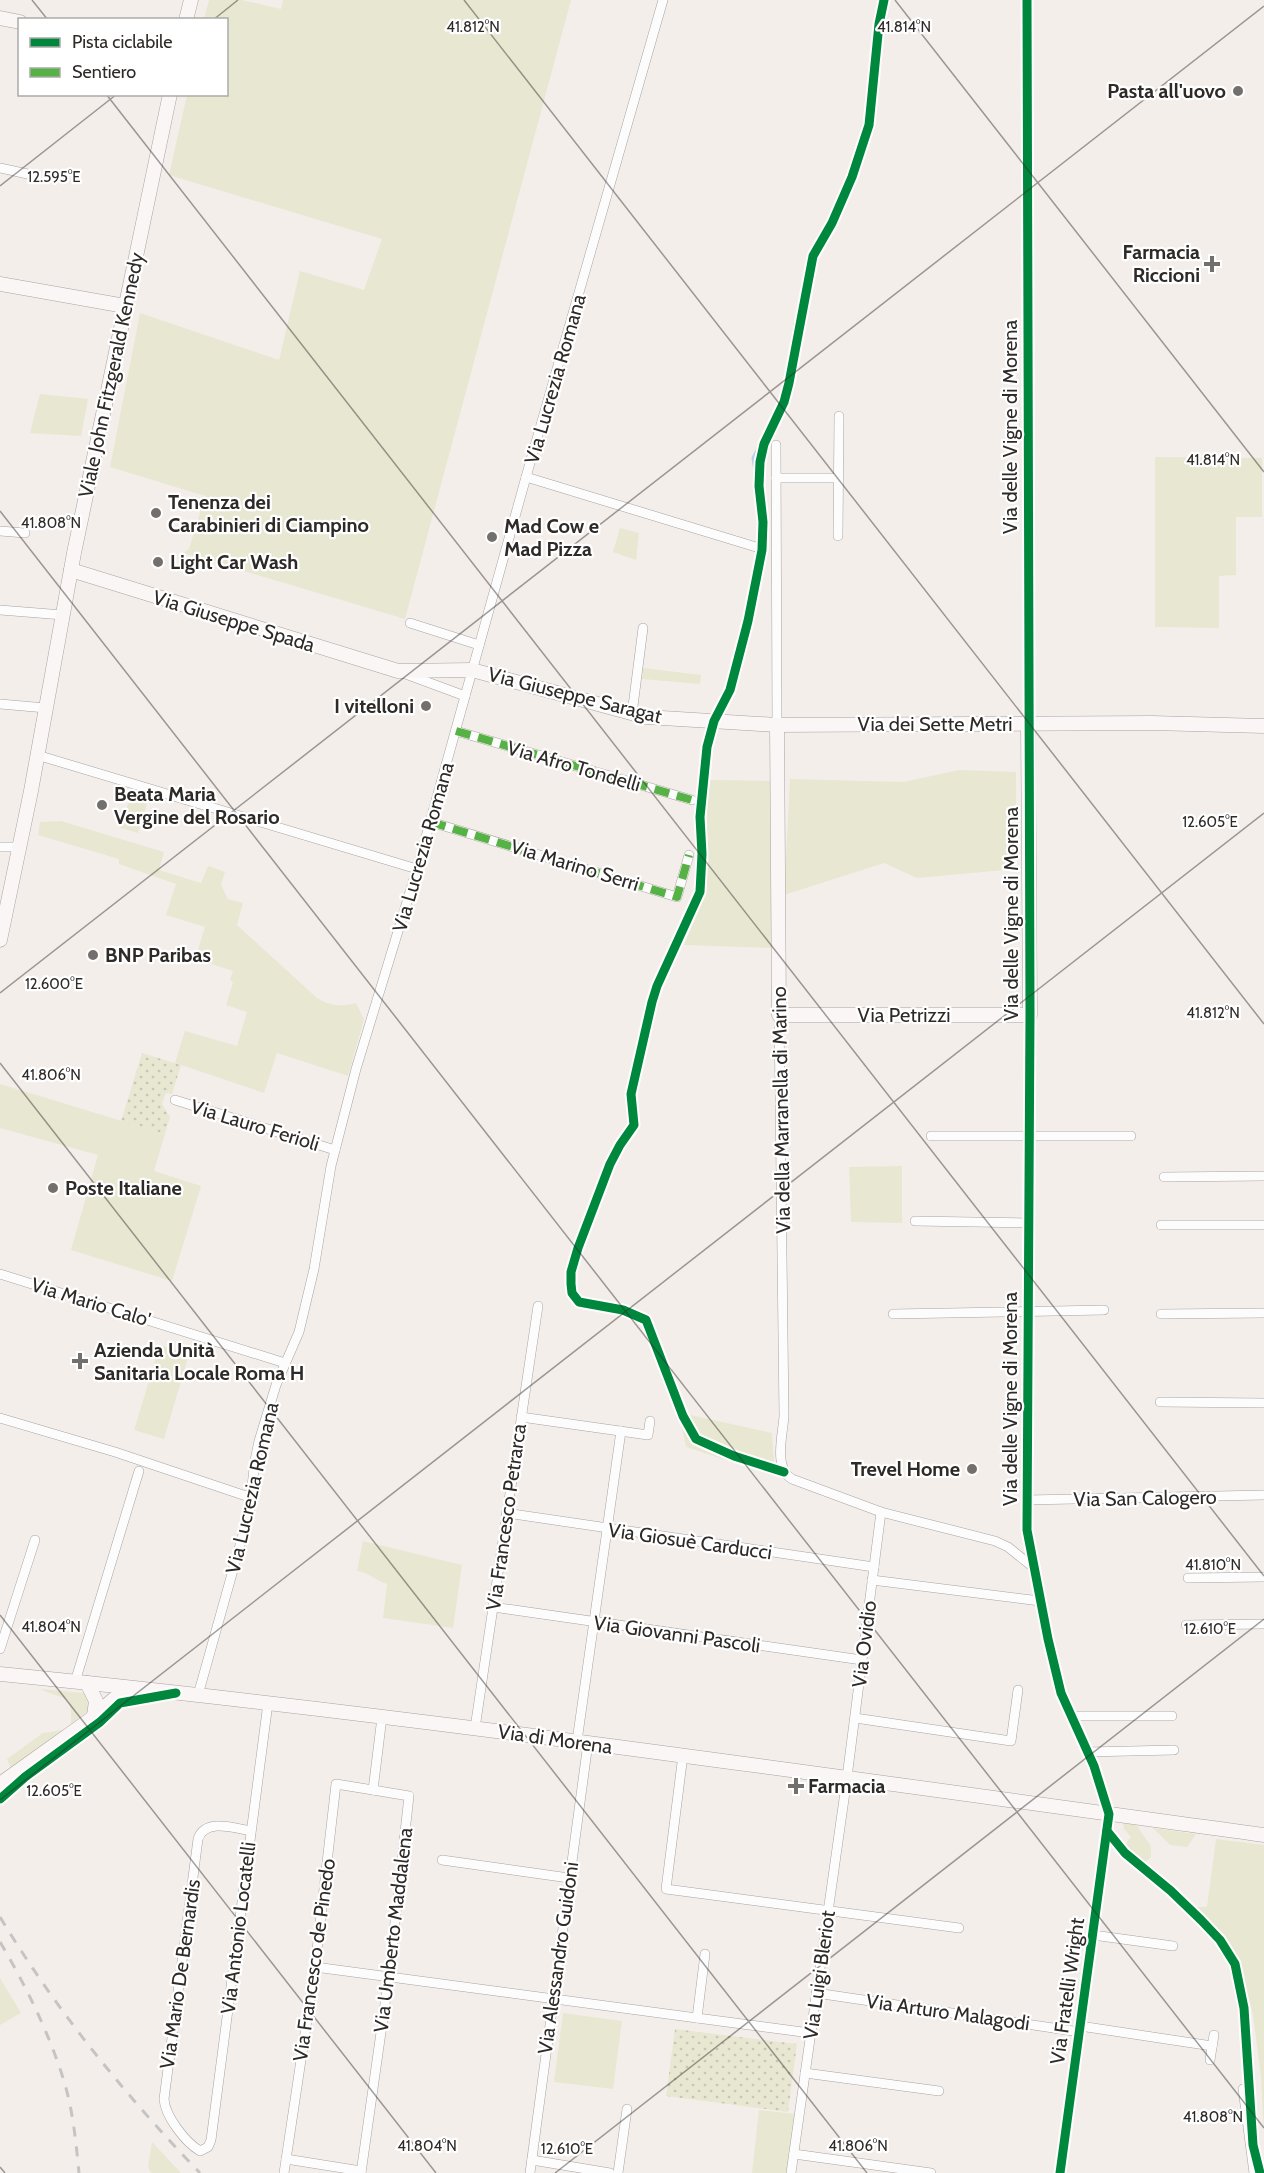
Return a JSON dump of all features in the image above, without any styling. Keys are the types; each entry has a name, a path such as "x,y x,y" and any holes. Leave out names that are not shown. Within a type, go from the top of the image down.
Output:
{"street":[{"path":"186,18 191,0"},
{"name":"Via Lucrezia Romana","path":"198,1695 252,1498 257,1447 276,1385 297,1339 310,1287 335,1150 356,1069 431,822 526,477 663,0"},
{"name":"Via delle Vigne di Morena","path":"1027,0 1030,1015 1028,1542 1054,1665 1070,1716 1103,1790 1109,1814"},
{"path":"0,18 18,22"},
{"name":"Viale John Fitzgerald Kennedy","path":"0,940 2,920 20,846 71,570 170,96"},
{"path":"0,168 32,175"},
{"path":"0,284 125,306"},
{"path":"838,536 839,416"},
{"name":"Via della Marranella di Marino","path":"776,445 784,1416 781,1466 786,1475 792,1479 881,1512 990,1539 1008,1547 1033,1567"},
{"path":"526,477 756,547"},
{"path":"776,478 838,478"},
{"path":"0,531 25,533"},
{"name":"Via Giuseppe Spada","path":"71,570 398,672 465,696"},
{"path":"0,610 63,615"},
{"path":"411,623 479,645"},
{"path":"632,714 644,628"},
{"name":"Via Giuseppe Spada","path":"398,672 472,670"},
{"name":"Via Giuseppe Saragat","path":"472,670 632,714 714,721"},
{"path":"0,704 46,708"},
{"name":"Via dei Sette Metri","path":"714,721 777,724 1152,723 1264,726"},
{"name":"Via Afro Tondelli","path":"456,731 692,800"},
{"path":"37,755 417,870"},
{"name":"Via Marino Serri","path":"431,822 677,897 689,855"},
{"path":"0,847 20,846"},
{"name":"Via Petrizzi","path":"779,1015 1030,1015"},
{"name":"Via Lauro Ferioli","path":"175,1100 335,1150"},
{"path":"932,1136 1131,1136"},
{"path":"1164,1177 1264,1176"},
{"path":"915,1221 1029,1223"},
{"path":"1161,1226 1264,1225"},
{"name":"Via Mario Calo'","path":"0,1274 285,1363"},
{"name":"Via Francesco Petrarca","path":"475,1728 538,1306"},
{"path":"893,1314 1104,1310"},
{"path":"1161,1314 1264,1314"},
{"path":"1160,1402 1264,1403"},
{"path":"520,1417 648,1435 650,1421"},
{"path":"0,1418 115,1452 252,1498"},
{"name":"Via Alessandro Guidoni","path":"530,2173 569,1878 593,1622 621,1431"},
{"path":"94,1716 96,1701 81,1682 139,1471"},
{"name":"Via San Calogero","path":"1027,1500 1264,1495"},
{"name":"Via Ovidio","path":"847,1777 881,1512"},
{"name":"Via Giosuè Carducci","path":"506,1513 874,1567"},
{"path":"0,1649 35,1540"},
{"path":"1188,1578 1264,1577"},
{"path":"872,1580 1040,1601"},
{"name":"Via Giovanni Pascoli","path":"493,1607 862,1660"},
{"path":"1186,1625 1264,1624"},
{"name":"Via di Morena","path":"0,1674 475,1728 1264,1835"},
{"path":"0,1784 118,1697 139,1689"},
{"path":"855,1718 1011,1741 1018,1690"},
{"name":"Via Antonio Locatelli","path":"204,2150 211,2140 268,1703"},
{"path":"1070,1716 1172,1716"},
{"path":"373,1791 382,1717"},
{"path":"1087,1752 1174,1750"},
{"path":"683,1755 666,1889 959,1928"},
{"name":"Via Luigi Bleriot","path":"791,2173 847,1777"},
{"name":"Via Francesco de Pinedo","path":"284,2173 315,1967 336,1784 373,1791"},
{"name":"Via Umberto Maddalena","path":"361,2172 389,1976 409,1796 373,1791"},
{"name":"Via Fratelli Wright","path":"1060,2173 1109,1814"},
{"name":"Via Mario De Bernardis","path":"204,2150 196,2148 172,2121 165,2109 164,2099 198,1839 204,1829 211,1826 251,1830"},
{"path":"442,1860 569,1878"},
{"path":"1093,1935 1173,1946"},
{"path":"697,2018 705,1954"},
{"path":"315,1967 810,2033"},
{"name":"Via Arturo Malagodi","path":"816,1993 1212,2046"},
{"path":"1210,2060 1214,2035"},
{"path":"805,2073 939,2091"},
{"path":"1243,2089 1254,2173"},
{"path":"618,2173 627,2109"},
{"path":"794,2154 931,2173"},
{"path":"286,2159 361,2172"},
{"path":"531,2160 610,2173"}],"green space":[{"path":"209,0 242,0 281,9 283,0 571,0 405,619 183,553 189,549 205,496 110,467 140,313 279,360 300,271 364,290 382,239 169,175 187,96 228,96 228,18 204,18"},
{"path":"40,394 88,399 81,436 30,433"},
{"path":"1155,457 1262,458 1262,517 1236,517 1236,575 1219,576 1219,628 1155,627"},
{"path":"620,528 639,533 636,560 613,552"},
{"path":"643,668 701,675 700,684 642,679"},
{"path":"959,770 1016,772 1016,869 917,878 884,863 784,895 790,779 903,782"},
{"path":"706,780 773,781 774,948 684,945 703,900 707,872"},
{"path":"132,792 149,797 138,833 120,828"},
{"path":"61,821 164,852 159,870 201,883 208,866 225,872 221,885 228,899 243,903 237,925 317,998 336,1005 356,1003 364,1019 348,1076 277,1053 264,1093 175,1063 185,1031 237,1046 247,1012 226,1005 233,983 230,979 233,971 195,959 205,927 166,915 176,884 119,864 119,859 38,835 40,822"},
{"path":"142,1053 181,1065 172,1094 166,1093 162,1104 170,1117 165,1134 121,1121"},
{"path":"0,1084 165,1134 154,1171 201,1186 172,1281 71,1250 98,1155 0,1128"},
{"path":"902,1166 902,1223 851,1222 849,1167"},
{"path":"160,1345 189,1354 164,1439 134,1430"},
{"path":"686,1414 772,1433 775,1476 686,1447 680,1419"},
{"path":"363,1541 462,1565 453,1628 383,1618 387,1584 357,1571"},
{"path":"40,1689 84,1693 91,1699 89,1710 71,1724 68,1702"},
{"path":"63,1730 11,1769 7,1759 43,1733"},
{"path":"1123,1823 1136,1825 1151,1846 1151,1857 1144,1863 1123,1847 1131,1837 1124,1829"},
{"path":"1153,1828 1196,1834 1187,1847 1170,1845"},
{"path":"1216,1839 1264,1845 1264,2133 1261,2077 1253,2015 1240,1966 1224,1938 1196,1907 1207,1907"},
{"path":"0,1978 21,2013 0,2025"},
{"path":"563,2013 622,2021 613,2089 554,2082"},
{"path":"675,2029 797,2044 788,2112 666,2096"},
{"path":"759,2110 795,2114 788,2173 752,2173"},
{"path":"152,2142 181,2173 151,2173 148,2166"}],"waterway":[{"path":"719,710 728,690 740,641 748,621 762,550 763,522 753,458 786,387 795,323 803,306 805,274 810,256 829,225 840,195 850,177 865,124 872,52 884,0"}],"railway":[{"path":"0,1917 44,1985 93,2051 200,2173"},
{"path":"0,1942 36,2010 58,2063 72,2115 79,2173"}],"marked path":[{"path":"456,731 692,800"},
{"path":"431,822 677,897 689,855"}],"cycle path":[{"path":"784,1472 734,1456 696,1439 683,1416 646,1320 623,1310 579,1302 572,1293 571,1272 610,1164 634,1125 631,1094 652,1002 657,986 700,892 702,854 700,817 707,747 714,721 730,690 748,621 762,550 760,462 764,444 784,402 789,383 813,256 832,223 852,177 869,125 879,24 884,0"},
{"path":"1027,0 1030,1015 1027,1530 1061,1693 1094,1766 1109,1814 1060,2173"},
{"path":"0,1799 25,1777 100,1722 120,1703 176,1693"},
{"path":"1107,1831 1125,1853 1171,1891 1201,1920 1220,1940 1235,1964 1244,2008 1253,2145 1260,2173"}],"place":[{"name":"Pasta all'uovo","path":"1238,91"},
{"name":"Farmacia Riccioni","path":"1212,264"},
{"name":"Tenenza dei Carabinieri di Ciampino","path":"156,513"},
{"name":"Mad Cow e Mad Pizza","path":"492,537"},
{"name":"Light Car Wash","path":"158,562"},
{"name":"I vitelloni","path":"426,706"},
{"name":"Beata Maria Vergine del Rosario","path":"102,805"},
{"name":"BNP Paribas","path":"93,955"},
{"name":"Poste Italiane","path":"53,1188"},
{"name":"Azienda Unità Sanitaria Locale Roma H","path":"80,1361"},
{"name":"Trevel Home","path":"972,1469"},
{"name":"Farmacia","path":"796,1786"}]}
